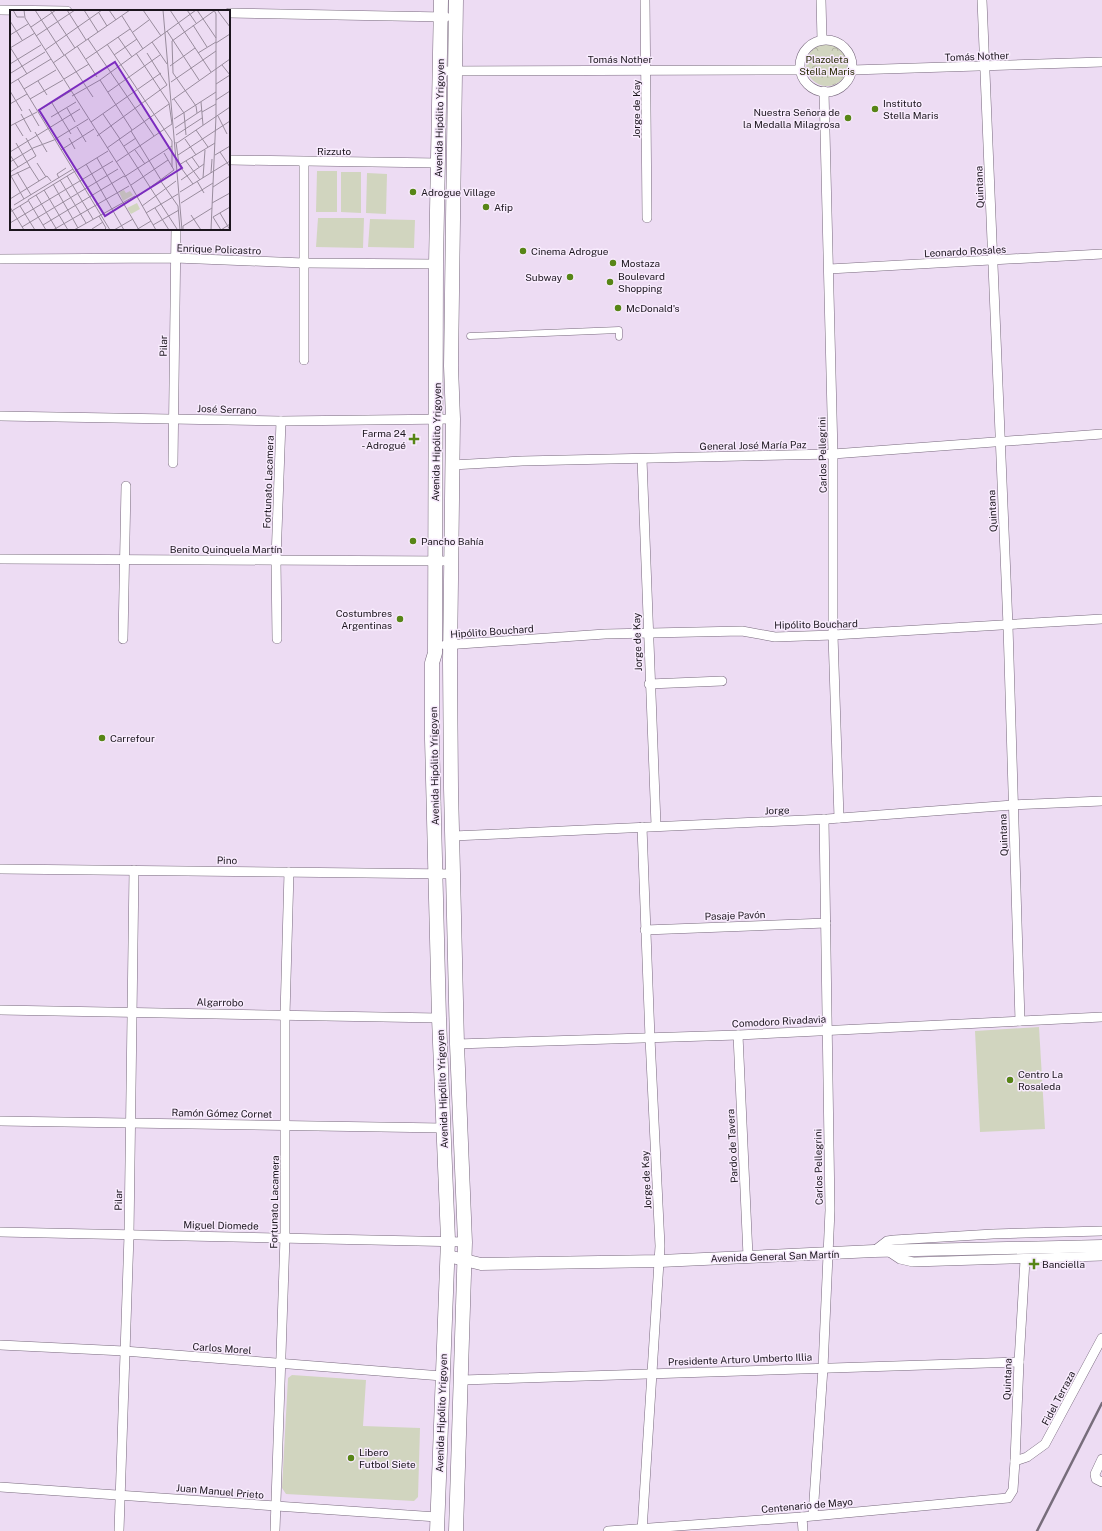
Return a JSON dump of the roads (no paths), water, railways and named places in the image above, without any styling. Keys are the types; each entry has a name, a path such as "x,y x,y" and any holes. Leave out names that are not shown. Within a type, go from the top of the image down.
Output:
{"main road":[{"name":"Avenida Hipólito Yrigoyen","path":"437,1524 448,1256 439,1018 432,738 437,419 436,264 441,0"},
{"name":"Avenida Hipólito Yrigoyen","path":"456,0 450,366 453,419 451,644 457,1044 465,1242 462,1380 456,1531"},
{"name":"Avenida General San Martín","path":"448,1256 481,1264 660,1261 874,1251 1102,1246"}],"street":[{"name":"Jorge de Kay","path":"645,0 647,218"},
{"path":"821,0 822,40"},
{"name":"Quintana","path":"982,0 1008,626 1020,1021"},
{"path":"0,10 10,10"},
{"path":"230,13 455,17"},
{"path":"822,40 829,40 842,45 850,56 852,70 849,77 839,88 824,91 809,85 801,70 800,62 807,48 822,40"},
{"name":"Tomás Nother","path":"852,70 985,67 1102,62"},
{"name":"Tomás Nother","path":"439,71 801,70"},
{"name":"Carlos Pellegrini","path":"824,91 833,454 834,635 838,818"},
{"name":"Rizzuto","path":"230,160 439,163"},
{"path":"304,162 304,360"},
{"name":"Pilar","path":"173,463 176,230"},
{"name":"Leonardo Rosales","path":"829,269 1102,254"},
{"name":"Enrique Policastro","path":"0,259 175,258 304,263 436,264"},
{"path":"470,336 618,330 619,337"},
{"name":"José Serrano","path":"0,416 281,421 453,419"},
{"name":"Fortunato Lacamera","path":"277,639 276,560 281,421"},
{"name":"General José María Paz","path":"452,465 522,461 833,454 1102,434"},
{"name":"Jorge de Kay","path":"642,459 647,634 656,825"},
{"path":"123,639 123,560 126,486"},
{"name":"Benito Quinquela Martín","path":"0,559 452,561"},
{"name":"Hipólito Bouchard","path":"434,646 605,634 742,631 775,637 834,635 1008,626 1102,619"},
{"path":"649,684 722,681"},
{"name":"Jorge","path":"453,836 642,827 656,825 824,819 1013,805 1102,801"},
{"name":"Carlos Pellegrini","path":"813,1515 823,1368 830,1210 824,819"},
{"name":"Jorge de Kay","path":"642,827 645,930 660,1261 642,1530"},
{"name":"Pino","path":"0,870 454,874"},
{"name":"Pilar","path":"119,1531 129,1234 134,870"},
{"name":"Fortunato Lacamera","path":"275,1531 285,1237 285,1014 290,872"},
{"name":"Pasaje Pavón","path":"645,930 826,923"},
{"name":"Algarrobo","path":"0,1010 439,1018"},
{"name":"Comodoro Rivadavia","path":"457,1044 738,1035 1102,1017"},
{"name":"Pardo de Tavera","path":"738,1035 748,1256"},
{"name":"Ramón Gómez Cornet","path":"0,1121 443,1128"},
{"path":"874,1251 888,1241 894,1240 993,1234 1102,1231"},
{"name":"Miguel Diomede","path":"0,1232 448,1240 465,1242"},
{"path":"888,1251 900,1259 912,1262 1025,1260 1102,1256"},
{"name":"Quintana","path":"1008,1498 1013,1490 1019,1460 1019,1362 1025,1260"},
{"name":"Fidel Terraza","path":"1019,1460 1045,1444 1102,1338"},
{"name":"Carlos Morel","path":"0,1345 124,1352 442,1376"},
{"name":"Presidente Arturo Umberto Illia","path":"462,1380 1019,1362"},
{"path":"1102,1459 1095,1474 1096,1479 1102,1482"},
{"name":"Juan Manuel Prieto","path":"0,1487 120,1494 276,1507 437,1524"},
{"name":"Centenario de Mayo","path":"608,1531 642,1530 802,1517 1008,1498"},
{"path":"802,1517 803,1531"}],"railway":[{"path":"1037,1531 1102,1403"}],"place":[{"name":"Instituto Stella Maris","path":"875,109"},
{"name":"Nuestra Señora de la Medalla Milagrosa","path":"848,118"},
{"name":"Adrogue Village","path":"413,192"},
{"name":"Afip","path":"486,207"},
{"name":"Cinema Adrogue","path":"523,251"},
{"name":"Mostaza","path":"613,263"},
{"name":"Subway","path":"570,277"},
{"name":"Boulevard Shopping","path":"610,282"},
{"name":"McDonald's","path":"618,308"},
{"name":"Farma 24 - Adrogué","path":"414,439"},
{"name":"Pancho Bahía","path":"413,541"},
{"name":"Costumbres Argentinas","path":"400,619"},
{"name":"Carrefour","path":"102,738"},
{"name":"Centro La Rosaleda","path":"1010,1080"},
{"name":"Banciella","path":"1034,1264"},
{"name":"Libero Futbol Siete","path":"351,1458"}],"park label":[{"name":"Plazoleta Stella Maris","path":"827,64"}]}
